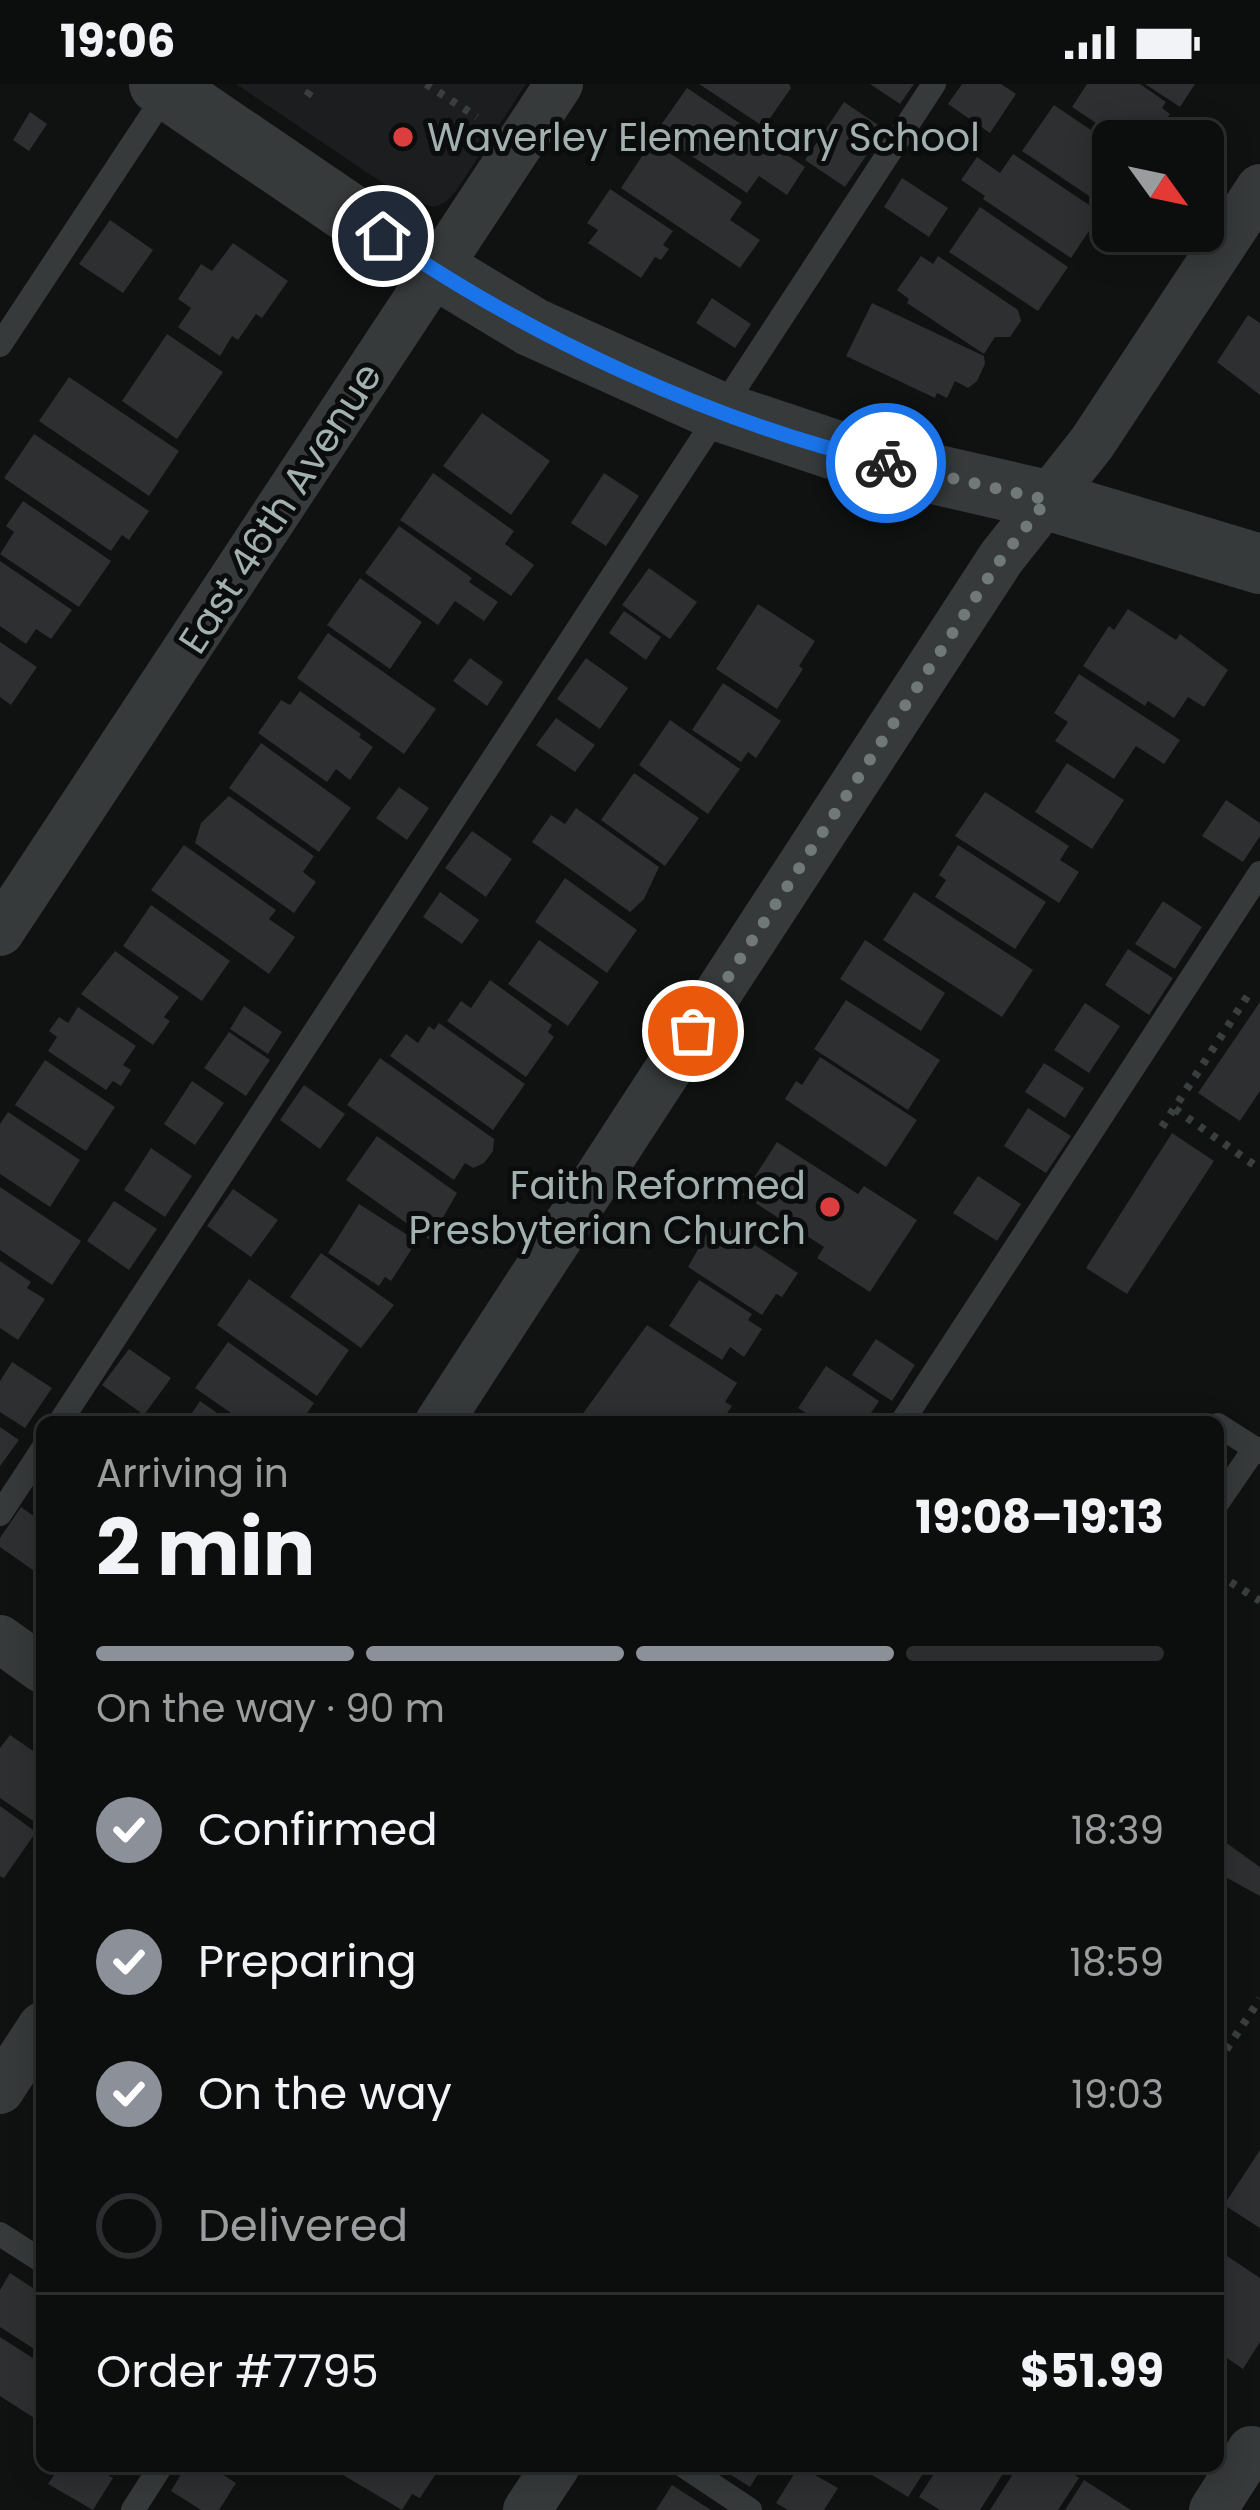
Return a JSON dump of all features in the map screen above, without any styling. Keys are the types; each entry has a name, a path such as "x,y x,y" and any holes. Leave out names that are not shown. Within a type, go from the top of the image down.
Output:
{"street":[{"name":"East 46th Avenue","path":"0,932 559,84"},
{"path":"163,87 437,270 532,327 718,411 850,455 1047,500 1260,564"},
{"path":"443,1416 998,563 1092,443 1260,188"},
{"path":"0,1639 36,1666"},
{"path":"0,2090 36,2035"},
{"path":"1213,2510 1243,2444"},
{"path":"527,2510 552,2472"}],"lane":[{"path":"64,1416 934,84"},
{"path":"0,345 163,87"},
{"path":"906,1416 1258,880"},
{"path":"1224,1429 1257,1450 1224,1494"},
{"path":"0,1514 36,1459"},
{"path":"0,2234 36,2257"},
{"path":"133,2510 157,2472"},
{"path":"693,2472 750,2510"}],"path":[{"path":"307,96 315,84"},
{"path":"426,84 477,117"},
{"path":"1162,1127 1250,992"},
{"path":"1174,1109 1260,1169"},
{"path":"1224,1578 1260,1601"},
{"path":"1224,2053 1260,1999"}],"shaded area":[{"name":"Waverley Elementary School","path":"236,84 526,84 456,191 434,207 408,200"}],"building":[{"path":"699,84 789,84 791,88 764,127"},
{"path":"870,84 914,84 900,104"},
{"path":"962,84 1001,84 1016,94 990,133 948,104"},
{"path":"1087,84 1140,84 1166,102 1162,108 1170,114 1166,120 1092,120 1072,107"},
{"path":"1145,84 1195,84 1180,107"},
{"path":"687,88 805,167 787,195 759,176 747,193 656,132"},
{"path":"844,102 884,129 845,187 805,160"},
{"path":"1054,105 1092,131 1092,198 1022,151"},
{"path":"30,112 47,124 29,151 13,140"},
{"path":"652,141 742,202 730,220 760,240 740,268 621,188"},
{"path":"1013,154 1092,207 1092,226 1071,258 961,180 977,157 1000,173"},
{"path":"902,178 948,208 929,237 884,207"},
{"path":"610,189 673,231 663,245 669,249 661,260 655,257 641,278 588,243 598,230 587,223"},
{"path":"980,207 1068,267 1038,311 949,252"},
{"path":"110,220 153,250 123,293 79,264"},
{"path":"233,243 288,281 262,318 256,314 238,340 232,336 220,356 178,327 191,308 178,299 201,264 212,271"},
{"path":"921,256 933,264 938,256 1018,310 1021,321 1010,337 995,337 984,354 907,303 909,299 897,290"},
{"path":"712,298 751,324 735,348 696,323"},
{"path":"872,303 984,356 977,381 968,388 955,381 947,398 937,393 935,398 846,356"},
{"path":"1248,315 1260,323 1260,395 1217,362"},
{"path":"167,334 223,372 177,439 122,401"},
{"path":"69,377 179,451 149,496 39,421"},
{"path":"482,413 550,461 511,515 443,466"},
{"path":"34,434 149,511 129,540 122,535 111,551 4,478"},
{"path":"433,473 514,531 505,544 534,565 511,596 400,520"},
{"path":"604,473 639,496 606,546 571,523"},
{"path":"23,501 111,561 79,607 0,554 14,532 6,526"},
{"path":"399,526 498,602 484,621 455,601 438,625 365,573"},
{"path":"0,561 72,610 51,639 36,629 26,644 0,626"},
{"path":"649,568 697,602 670,639 622,605"},
{"path":"360,578 422,622 390,669 327,625"},
{"path":"758,604 815,641 777,709 716,669"},
{"path":"1128,609 1176,640 1180,634 1228,670 1204,707 1188,697 1174,718 1148,701 1145,706 1083,666 1109,626 1114,630"},
{"path":"624,611 661,637 646,660 609,633"},
{"path":"328,633 436,709 404,754 297,678"},
{"path":"0,642 37,667 11,705 0,697"},
{"path":"470,658 503,682 487,706 453,681"},
{"path":"586,658 628,688 600,729 557,699"},
{"path":"1079,674 1180,740 1164,764 1136,746 1114,779 1055,741 1068,722 1054,713"},
{"path":"723,683 781,721 756,758 748,752 741,762 692,730"},
{"path":"300,691 373,747 350,780 336,769 327,782 258,733 281,700 290,705"},
{"path":"556,718 595,745 575,772 536,745"},
{"path":"670,720 740,769 708,814 639,765"},
{"path":"261,743 351,808 319,852 229,788"},
{"path":"1067,763 1124,800 1092,849 1035,812"},
{"path":"634,773 699,818 665,866 601,820"},
{"path":"399,787 429,808 407,840 376,818"},
{"path":"985,792 1069,846 1060,860 1079,872 1059,903 955,836"},
{"path":"229,796 314,856 303,872 316,882 294,913 195,843 201,823"},
{"path":"1226,800 1260,823 1260,836 1243,862 1202,836"},
{"path":"576,808 659,867 644,899 630,912 532,842 551,815 565,824"},
{"path":"472,831 512,859 486,897 445,868"},
{"path":"184,845 276,910 269,919 295,937 269,974 151,890"},
{"path":"958,845 1046,902 1015,949 935,897 946,880 939,875"},
{"path":"565,878 637,930 607,973 535,922"},
{"path":"440,892 479,920 462,944 423,917"},
{"path":"914,892 1033,970 1002,1017 883,940"},
{"path":"1163,901 1202,927 1175,969 1135,944"},
{"path":"151,905 230,961 202,1001 123,946"},
{"path":"539,940 599,982 568,1026 508,984"},
{"path":"865,940 945,993 921,1031 840,979"},
{"path":"1128,949 1173,978 1149,1015 1105,985"},
{"path":"115,951 179,997 164,1017 170,1021 153,1045 81,994"},
{"path":"490,980 552,1025 548,1032 554,1037 526,1077 447,1021 461,1001 471,1008"},
{"path":"846,1000 940,1060 908,1110 814,1049"},
{"path":"1260,1002 1260,1091 1240,1121 1198,1093"},
{"path":"1085,1003 1120,1026 1089,1073 1054,1050"},
{"path":"244,1006 282,1032 268,1054 230,1029"},
{"path":"78,1007 136,1046 123,1065 131,1070 121,1086 113,1081 106,1090 48,1051 57,1037 49,1031 59,1017 68,1023"},
{"path":"439,1023 525,1084 493,1130 390,1056 406,1034 418,1043 429,1026 434,1030"},
{"path":"229,1032 270,1060 246,1096 204,1068"},
{"path":"820,1057 917,1120 886,1167 785,1099 796,1081 802,1085"},
{"path":"380,1058 494,1139 493,1151 484,1163 473,1168 465,1163 454,1180 347,1105"},
{"path":"45,1060 115,1107 86,1151 15,1105"},
{"path":"1044,1063 1084,1088 1065,1118 1025,1092"},
{"path":"192,1081 224,1103 195,1145 164,1124"},
{"path":"304,1085 345,1114 320,1149 280,1120"},
{"path":"1028,1108 1071,1136 1046,1173 1004,1146"},
{"path":"8,1112 80,1160 50,1207 0,1174 0,1124"},
{"path":"1172,1133 1214,1161 1127,1294 1086,1268"},
{"path":"377,1136 457,1193 430,1240 346,1180"},
{"name":"Faith Reformed Presbyterian Church","path":"777,1142 858,1194 864,1186 917,1220 870,1292 817,1258 824,1247 743,1195"},
{"path":"151,1148 192,1176 165,1217 124,1190"},
{"path":"978,1176 1021,1204 997,1241 953,1213"},
{"path":"0,1187 81,1241 52,1285 0,1250"},
{"path":"233,1189 278,1220 251,1257 207,1226"},
{"path":"114,1201 157,1229 129,1270 87,1241"},
{"path":"359,1204 417,1241 391,1281 385,1277 379,1286 328,1253"},
{"path":"715,1219 798,1273 762,1315 688,1267"},
{"path":"321,1253 394,1305 361,1348 290,1297"},
{"path":"0,1261 31,1282 27,1288 45,1299 18,1340 0,1328"},
{"path":"249,1279 349,1350 317,1396 217,1325"},
{"path":"699,1280 752,1314 748,1320 762,1329 744,1357 730,1347 722,1360 669,1326"},
{"path":"647,1325 737,1383 725,1402 732,1406 725,1416 581,1416"},
{"path":"876,1339 915,1365 892,1401 852,1375"},
{"path":"228,1342 314,1403 305,1416 235,1416 195,1388"},
{"path":"129,1349 171,1378 144,1415 102,1385"},
{"path":"12,1362 52,1388 25,1428 0,1412 0,1381"},
{"path":"826,1366 879,1401 869,1416 811,1416 798,1408"},
{"path":"200,1401 221,1416 190,1416"},
{"path":"0,1427 19,1440 0,1466"},
{"path":"21,1507 36,1518 36,1572 0,1547 0,1538"},
{"path":"10,1735 36,1753 36,1823 0,1798 0,1748"},
{"path":"0,1806 36,1832 4,1878 0,1876"},
{"path":"1224,1841 1260,1867 1260,1896 1224,1876"},
{"path":"1260,2150 1260,2228 1224,2205"},
{"path":"1224,2254 1260,2278 1260,2342 1243,2369 1224,2356"},
{"path":"10,2273 36,2290 36,2350 0,2327 0,2290"},
{"path":"0,2337 36,2360 36,2419 0,2396"},
{"path":"56,2472 104,2472 113,2478 93,2510 48,2484"},
{"path":"182,2472 219,2472 236,2483 219,2510 201,2510 171,2491"},
{"path":"338,2472 437,2472 420,2498 412,2494 402,2510"},
{"path":"726,2472 759,2472 750,2487"},
{"path":"795,2472 810,2472 838,2488 824,2510 788,2510 776,2503"},
{"path":"867,2472 924,2472 908,2497"},
{"path":"935,2472 1004,2472 980,2510 940,2510 919,2497"},
{"path":"1014,2472 1070,2472 1079,2478 1058,2510 990,2510"},
{"path":"1084,2480 1123,2505 1131,2510 1065,2510"},
{"path":"672,2485 711,2510 656,2510"}],"way so far":[{"path":"693,1031 998,563 1047,500 886,463"}],"place":[{"name":"Waverley Elementary School","path":"403,137"},
{"name":"Faith Reformed Presbyterian Church","path":"830,1207"}],"route":[{"path":"383,236 532,327 718,411 886,463"}]}
